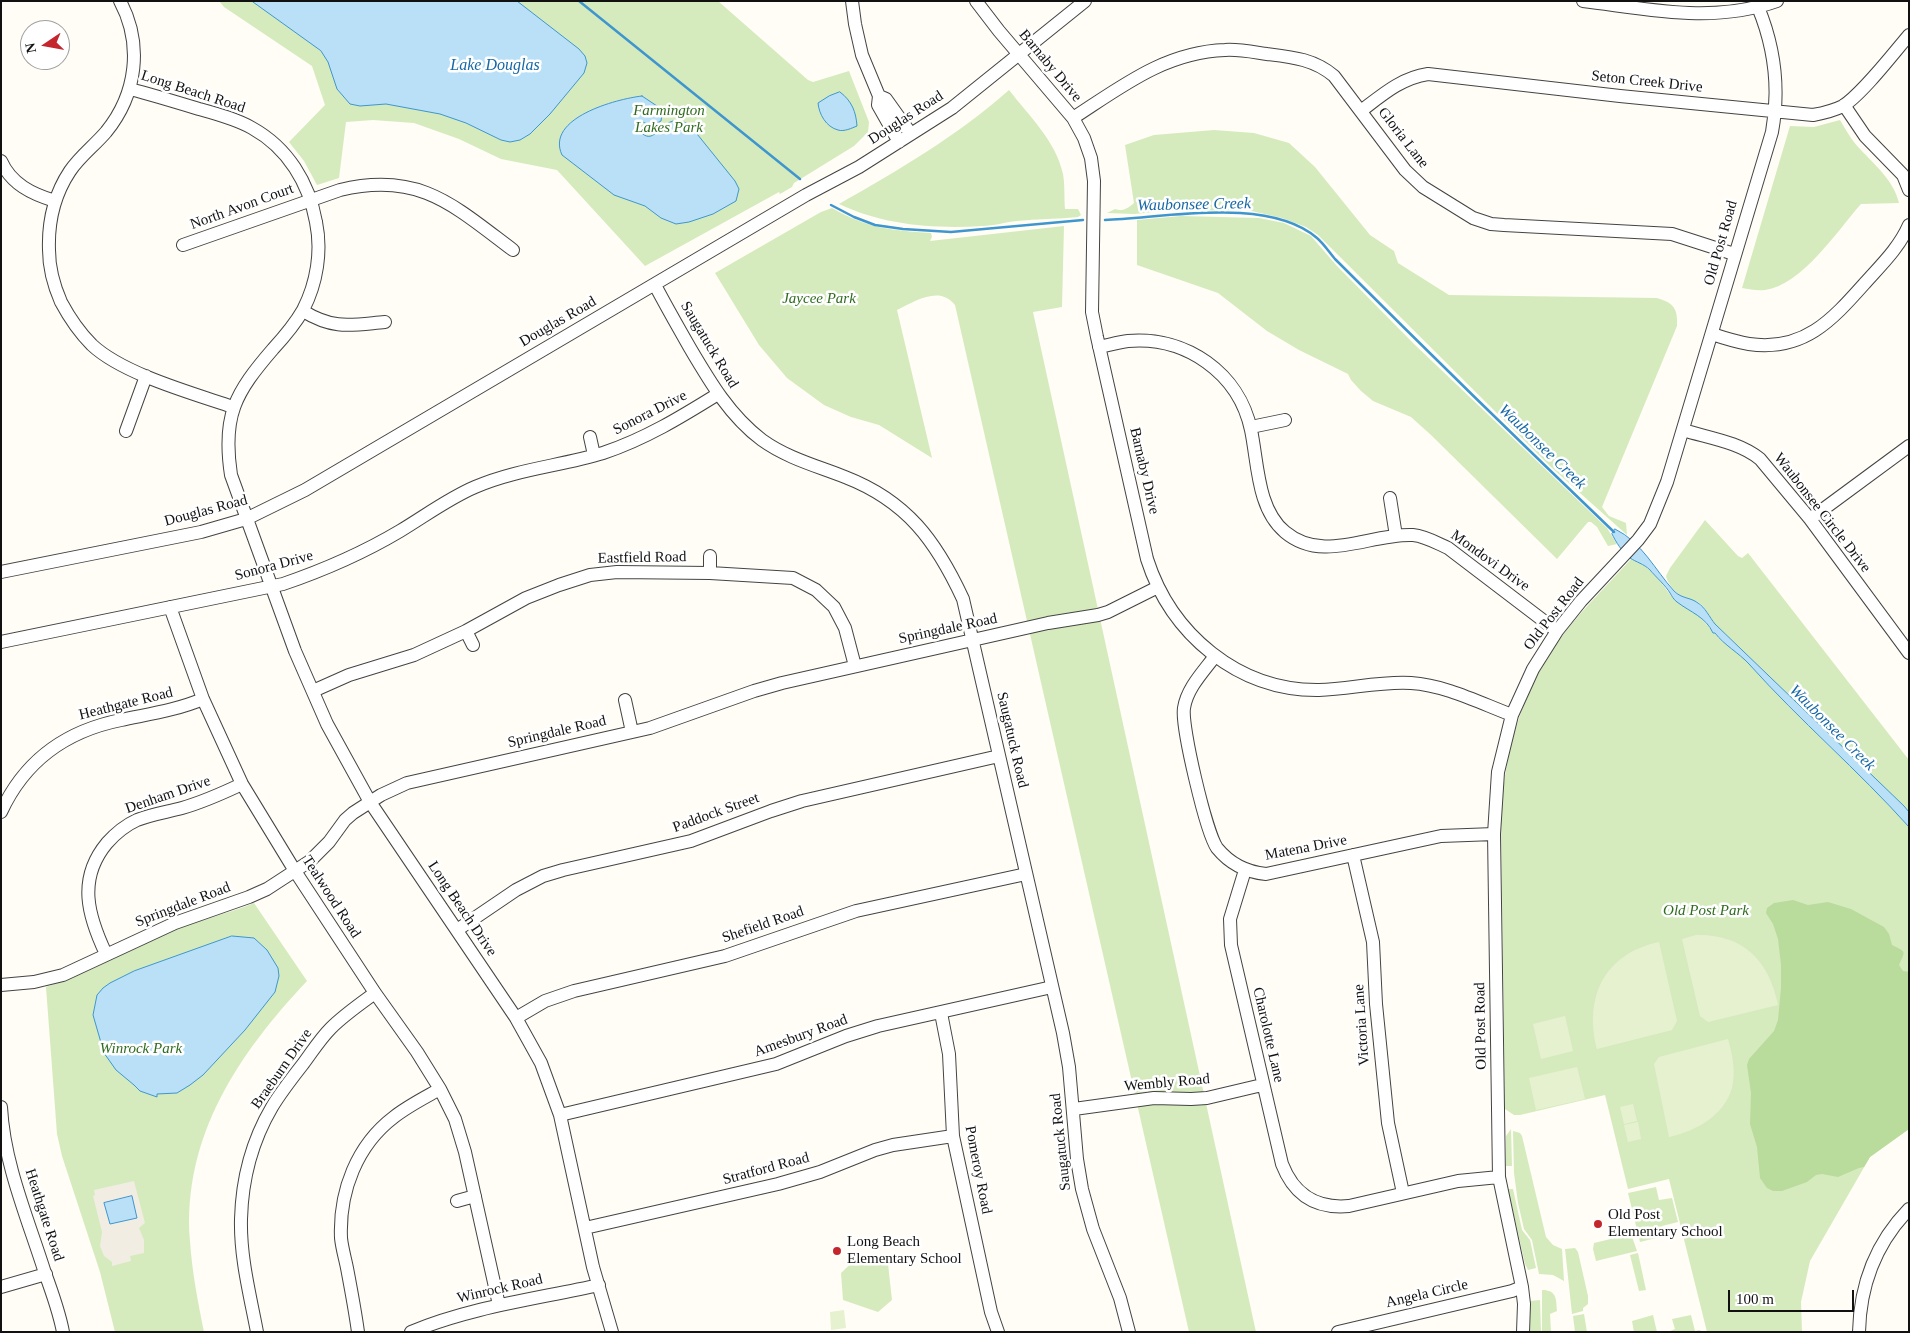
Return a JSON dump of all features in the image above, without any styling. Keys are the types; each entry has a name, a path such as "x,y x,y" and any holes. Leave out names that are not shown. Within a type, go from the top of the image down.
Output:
{"street":[{"path":"120,1 126,12 135,56 130,89 106,133 83,154 70,171 55,201 49,236 49,261 56,289 70,319 92,345 116,362 146,376 233,407"},
{"path":"852,1 854,24 862,55 879,96 878,105 899,142"},
{"name":"Barnaby Drive","path":"976,1 1073,118 1084,138 1091,158 1094,181 1092,312 1147,559 1158,587 1173,613 1192,636 1216,656 1247,675 1283,686 1318,690 1411,683 1443,689 1512,715"},
{"name":"Douglas Road","path":"1,572 201,532 246,519 305,490 912,134 971,94 1056,22 1085,1"},
{"path":"1583,1 1693,14 1732,12 1777,1"},
{"name":"Old Post Road","path":"1523,1332 1524,1304 1522,1287 1499,1177 1494,834 1498,772 1512,715 1533,669 1557,631 1581,601 1638,540 1650,524 1658,507 1683,430 1772,132 1777,79 1772,49 1758,7"},
{"name":"Seton Creek Drive","path":"1361,111 1396,85 1408,79 1428,74 1813,115 1831,111 1844,105 1865,85 1909,35"},
{"name":"Gloria Lane","path":"1073,118 1140,74 1162,63 1188,55 1223,50 1287,56 1312,62 1323,67 1334,76 1405,170 1423,187 1473,218 1491,224 1507,226 1672,234 1734,254"},
{"name":"Long Beach Road","path":"130,89 224,116 252,128 277,147 296,168 311,200 320,241 318,265 308,299 303,311 250,377 233,407 227,452 231,476 246,519"},
{"path":"879,96 886,99 912,134"},
{"path":"1844,105 1865,136 1903,175 1909,190"},
{"path":"1,161 9,175 16,182 30,192 55,201"},
{"name":"North Avon Court","path":"183,245 311,200 361,185 383,184 405,186 430,194 451,204 513,250"},
{"path":"1712,334 1748,344 1764,345 1780,344 1807,336 1836,315 1896,248 1909,225"},
{"name":"Saugatuck Road","path":"655,284 718,394 746,427 763,441 799,461 847,478 872,490 899,508 923,530 946,563 961,594 1070,1067 1077,1160 1082,1189 1091,1223 1120,1298 1130,1332"},
{"path":"303,311 323,322 336,325 385,322"},
{"name":"Mondovi Drive","path":"1099,347 1127,341 1149,341 1175,346 1199,356 1218,370 1242,403 1251,427 1266,504 1276,523 1285,532 1305,544 1322,547 1340,546 1396,536 1421,536 1448,548 1557,631"},
{"path":"126,432 146,376"},
{"name":"Sonora Drive","path":"1,642 270,585 283,584 356,555 480,485 521,471 594,455 634,443 668,425 718,394"},
{"path":"1251,427 1285,420"},
{"name":"Waubonsee Circle Drive","path":"1683,430 1739,446 1751,452 1771,471 1810,519 1909,652"},
{"path":"590,437 594,455"},
{"path":"1810,519 1909,446"},
{"path":"1390,498 1396,536"},
{"name":"Long Beach Drive","path":"246,519 295,651 327,724 370,802 516,1018 541,1063 560,1115 598,1285 612,1332"},
{"path":"710,556 710,573"},
{"name":"Eastfield Road","path":"313,691 349,675 414,655 466,631 526,598 558,585 590,575 617,572 710,573 793,578 816,590 834,606 845,628 855,666"},
{"name":"Springdale Road","path":"1,985 49,979 77,969 175,923 249,897 295,872 320,852 345,820 370,802 395,788 423,778 632,732 673,721 754,691 855,666 1063,620 1098,615 1108,612 1158,587"},
{"name":"Tealwood Road","path":"170,607 203,699 242,784 295,872 375,993 417,1052 440,1089 455,1120 462,1141 499,1305"},
{"path":"466,631 473,645"},
{"name":"Matena Drive","path":"1216,656 1192,687 1187,697 1184,706 1184,724 1206,822 1213,841 1227,858 1245,870 1255,873 1271,873 1441,836 1494,834"},
{"name":"Heathgate Road","path":"1,812 22,776 54,746 73,735 94,726 188,705 203,699"},
{"path":"625,700 632,732"},
{"name":"Paddock Street","path":"457,930 523,886 556,872 691,841 802,801 999,756"},
{"name":"Denham Drive","path":"106,954 94,926 89,907 88,890 90,875 103,849 123,828 136,820 198,803 242,784"},
{"name":"Victoria Lane","path":"1353,855 1373,942 1376,1004 1386,1114 1404,1193"},
{"name":"Charolotte Lane","path":"1245,870 1230,919 1230,933 1262,1085 1285,1171 1305,1204 1316,1203 1336,1207 1349,1206 1468,1179 1499,1177"},
{"name":"Shefield Road","path":"516,1018 545,1002 574,991 726,956 848,914 1026,874"},
{"name":"Amesbury Road","path":"560,1115 776,1064 878,1026 1052,987"},
{"name":"Braeburn Drive","path":"256,1332 242,1248 241,1220 243,1192 254,1148 272,1107 319,1043 330,1029 347,1013 375,993"},
{"name":"Pomeroy Road","path":"941,1013 952,1082 953,1136 991,1312 998,1332"},
{"name":"Wembly Road","path":"1074,1109 1154,1098 1207,1098 1262,1085"},
{"path":"358,1332 341,1239 341,1216 351,1174 363,1148 392,1118 440,1089"},
{"name":"Heathgate Road","path":"1,1107 9,1158 57,1306 63,1332"},
{"name":"Stratford Road","path":"585,1228 798,1178 893,1145 953,1136"},
{"path":"457,1201 475,1196"},
{"path":"1860,1332 1861,1303 1870,1269 1886,1238 1909,1209"},
{"path":"1,1287 46,1274"},
{"name":"Winrock Road","path":"411,1332 448,1318 499,1305 598,1285"},
{"name":"Angela Circle","path":"1338,1332 1512,1291 1522,1287"}],"green space":[{"name":"Farmington Lakes Park","path":"219,1 718,1 808,80 813,82 849,71 869,122 868,132 854,146 794,183 792,187 780,194 779,192 645,266 557,170 501,159 459,139 414,123 373,120 346,122 339,178 317,185 304,161 289,142 325,105 312,66 224,7"},
{"path":"1009,90 1041,129 1054,151 1063,174 1065,209 1078,209 1081,215 1078,217 1017,221 986,226 946,227 891,221 873,217 839,204 948,137"},
{"path":"1840,120 1854,142 1889,181 1899,203 1861,204 1818,255 1792,278 1779,286 1765,290 1742,288 1790,126 1814,127"},
{"path":"1214,130 1254,133 1289,143 1315,167 1370,235 1394,251 1398,263 1449,295 1657,298 1674,307 1677,315 1677,326 1602,507 1609,516 1626,523 1627,535 1551,467 1318,235 1306,227 1282,218 1247,210 1164,211 1134,214 1107,213 1115,209 1125,209 1134,203 1125,145 1154,135"},
{"name":"Jaycee Park","path":"832,208 857,220 880,227 931,233 930,241 1064,226 1062,307 1033,312 1256,1332 1189,1332 955,305 949,299 935,295 919,299 897,310 932,458 879,425 851,417 824,405 787,378 759,345 715,273 821,212"},
{"path":"1181,216 1259,218 1284,223 1311,236 1336,265 1414,344 1607,528 1617,544 1608,546 1597,527 1588,522 1557,559 1411,417 1373,401 1361,391 1348,374 1299,350 1267,331 1218,293 1137,265 1137,220"},
{"path":"1705,520 1738,556 1742,558 1748,553 1909,760 1909,812 1715,624 1701,604 1683,597 1671,586 1666,576 1670,568"},
{"name":"Old Post Park","path":"1631,559 1649,570 1672,597 1697,614 1720,639 1746,661 1788,706 1909,827 1909,1129 1870,1157 1810,1261 1801,1302 1802,1332 1707,1332 1669,1179 1628,1189 1605,1095 1520,1115 1514,1115 1505,1109 1501,821 1505,776 1514,733 1539,671 1551,652 1579,616"},
{"path":"1793,900 1808,905 1828,902 1851,909 1884,927 1889,934 1892,945 1902,950 1904,954 1899,965 1903,971 1909,972 1909,1129 1870,1157 1864,1167 1838,1177 1822,1174 1816,1175 1807,1182 1782,1191 1773,1191 1767,1188 1760,1178 1757,1147 1750,1124 1751,1093 1747,1065 1749,1059 1774,1031 1778,1020 1781,965 1778,939 1773,924 1766,913 1767,908 1774,903"},
{"name":"Winrock Park","path":"254,903 307,981 259,1037 238,1067 220,1099 206,1132 195,1167 190,1203 190,1241 197,1298 204,1332 115,1332 100,1272 62,1156 57,1134 46,987 94,968 173,931"},
{"path":"1696,935 1727,939 1751,953 1768,975 1778,1005 1708,1022 1700,1016 1682,939"},
{"path":"1659,942 1677,1021 1672,1030 1597,1049 1593,1012 1596,995 1603,981 1612,967 1624,956"},
{"path":"1565,1016 1573,1051 1541,1059 1533,1024"},
{"path":"1728,1039 1733,1060 1734,1077 1725,1103 1710,1119 1690,1130 1669,1137 1654,1064 1659,1057"},
{"path":"1577,1067 1585,1099 1536,1110 1529,1078"},
{"path":"1633,1104 1637,1121 1624,1124 1620,1107"},
{"path":"1638,1122 1641,1139 1628,1142 1624,1125"},
{"path":"1511,1129 1512,1166 1506,1166 1506,1136"},
{"path":"1513,1131 1520,1133 1522,1136 1546,1237 1553,1245 1562,1249 1564,1281 1553,1275 1539,1274 1532,1240 1524,1229 1518,1203 1514,1173"},
{"path":"1656,1187 1659,1200 1672,1198 1678,1222 1662,1226 1664,1236 1640,1242 1628,1193"},
{"path":"1508,1189 1513,1189 1522,1230 1530,1240 1536,1268 1528,1270 1525,1264"},
{"path":"1630,1231 1637,1251 1596,1261 1593,1249 1594,1243 1623,1236"},
{"path":"1575,1248 1578,1252 1588,1296 1588,1304 1583,1308 1583,1311 1572,1314 1565,1249"},
{"path":"1638,1253 1646,1290 1639,1291 1630,1255"},
{"path":"860,1255 888,1264 892,1300 878,1312 843,1300 841,1273"},
{"path":"1542,1290 1553,1293 1556,1299 1557,1311 1550,1314 1551,1332 1542,1332"},
{"path":"1540,1300 1541,1332 1530,1332 1530,1301"},
{"path":"844,1310 846,1328 831,1330 830,1312"},
{"path":"1584,1314 1587,1332 1575,1332 1573,1316"},
{"path":"1653,1315 1657,1332 1634,1332 1632,1321"},
{"path":"1691,1315 1695,1331 1700,1330 1701,1332 1668,1332 1675,1329 1672,1319"}],"shaded area":[{"path":"134,1181 145,1223 139,1228 144,1240 144,1253 130,1256 131,1261 112,1266 112,1262 104,1256 100,1246 102,1232 93,1196 95,1195 94,1190"}],"water":[{"name":"Lake Douglas","path":"252,1 517,1 579,49 585,56 587,63 584,73 550,114 530,134 520,140 510,142 440,114 386,104 360,106 350,104 337,89 328,62 321,51"},
{"path":"840,92 848,99 856,116 857,126 848,130 838,130 830,126 822,116 818,103"},
{"path":"642,96 660,108 662,114 661,121 651,126 641,121 636,123 636,127 647,136 651,136 675,120 689,124 735,181 739,189 736,201 713,214 676,224 661,218 645,206 614,195 562,155 559,142 564,131 573,121 601,106"},
{"path":"1615,529 1641,549 1674,591 1701,605 1715,624 1904,806 1909,812 1909,827 1870,785 1788,706 1745,660 1713,633 1702,619 1676,601 1650,570 1624,553 1612,534"},
{"path":"232,936 254,938 267,950 278,968 279,976 275,992 245,1030 203,1075 190,1085 177,1093 157,1094 157,1097 140,1091 116,1070 104,1053 93,1015 97,995 110,983 134,971"},
{"path":"132,1196 137,1218 110,1224 104,1203"}],"waterway":[{"name":"Waubonsee Creek","path":"579,1 800,179"},
{"name":"Waubonsee Creek","path":"831,205 875,225 951,232 1083,220"},
{"name":"Waubonsee Creek","path":"1105,220 1186,214 1244,213 1272,217 1296,225 1320,240 1335,259 1404,328 1614,532"}],"place":[{"name":"Old Post Elementary School","path":"1598,1224"},
{"name":"Long Beach Elementary School","path":"837,1251"}]}
